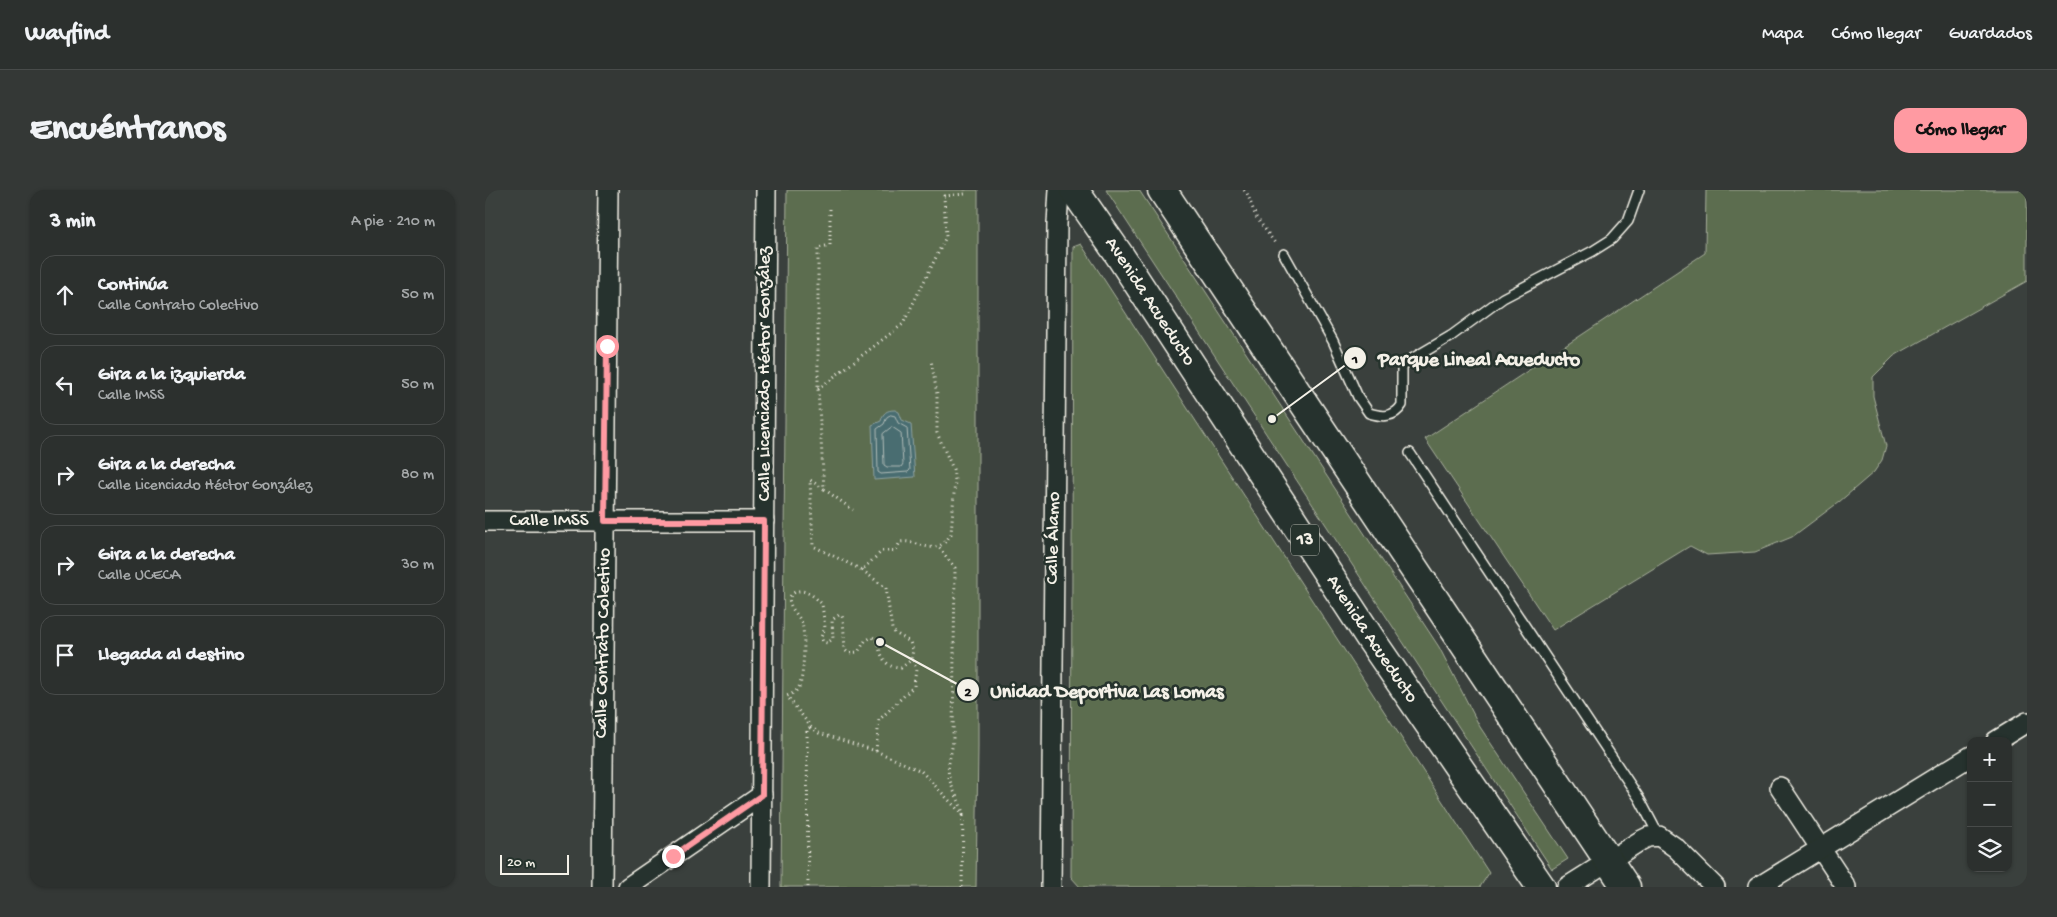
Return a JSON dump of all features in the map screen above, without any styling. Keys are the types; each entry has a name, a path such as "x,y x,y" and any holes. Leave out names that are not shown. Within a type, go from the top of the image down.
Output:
{"main road":[{"name":"Avenida Acueducto","path":"1074,190 1120,256 1366,633 1541,887"},
{"path":"1162,190 1626,887"}],"street":[{"name":"Calle Contrato Colectivo","path":"602,887 608,190"},
{"name":"Calle Licenciado Héctor González","path":"761,887 766,190"},
{"name":"Calle Álamo","path":"1051,887 1057,224 1059,190"},
{"name":"Calle IMSS","path":"485,521 764,521"},
{"path":"2003,737 2027,722"},
{"path":"1758,887 1967,758"},
{"path":"1780,787 1846,887"},
{"path":"628,887 762,795"},
{"path":"1567,887 1640,841 1659,836 1669,842 1715,887"}],"lane":[{"path":"1284,254 1333,341 1358,397 1369,413 1386,416 1394,414 1402,405 1402,367 1405,363 1451,336 1503,298 1593,251 1612,238 1629,221 1639,190"},
{"path":"1411,453 1639,798 1659,836"}],"path":[{"path":"818,389 903,324 946,237 944,196 965,194 965,190"},
{"path":"1244,190 1247,193 1256,217 1284,254"},
{"path":"824,489 818,389 818,248 830,246 830,209"},
{"path":"862,570 882,551 896,551 900,542 913,541 924,548 938,546 947,541 951,534 955,480 953,469 937,433 937,394 931,360"},
{"path":"853,510 810,480 813,546 862,570 886,588 892,629 910,642 913,650 912,657 916,668 914,686 879,720 876,751"},
{"path":"938,546 955,568 953,750 947,764 950,782 962,806 962,887"},
{"path":"912,657 905,666 893,668 883,659 877,641 872,637 865,641 858,652 848,653 845,650 843,619 839,615 832,620 833,639 830,642 823,642 821,637 825,628 822,604 814,596 803,591 792,593 789,598 790,605 802,622 803,657 800,685 795,692 787,696 811,727 819,733 876,751 921,771 963,815"},
{"path":"808,887 807,728 811,727"}],"green space":[{"path":"787,190 978,190 978,747 976,887 781,887"},
{"path":"1106,190 1139,190 1439,647 1480,727 1568,859 1552,869"},
{"path":"1706,190 2027,190 2027,281 1894,356 1873,377 1873,396 1886,446 1882,460 1874,472 1839,502 1792,537 1755,552 1707,555 1690,546 1553,630 1425,439 1705,253"},
{"path":"1081,244 1489,873 1480,887 1080,887 1071,877 1073,247"}],"water":[{"path":"895,410 899,412 902,420 911,424 915,477 874,480 872,425 881,421 885,412"}],"place":[{"name":"Parque Lineal Acueducto","path":"1272,419"},
{"name":"Unidad Deportiva Las Lomas","path":"880,642"}],"route":[{"path":"607,346 605,521 764,521 762,795 673,856"}]}
